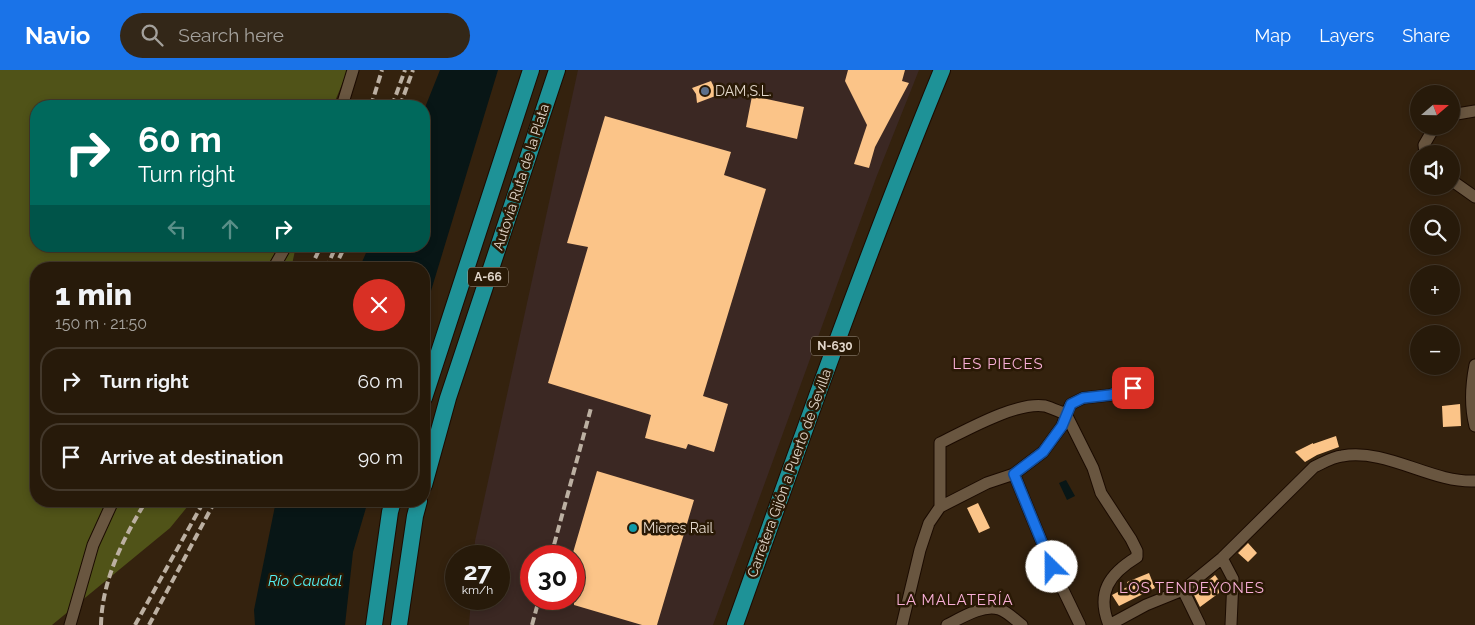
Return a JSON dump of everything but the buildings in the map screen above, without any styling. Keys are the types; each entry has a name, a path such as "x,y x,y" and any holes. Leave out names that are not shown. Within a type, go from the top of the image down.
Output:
{"highway":[{"name":"Autovía Ruta de la Plata","path":"430,380 531,70"},
{"name":"Autovía Ruta de la Plata","path":"430,464 452,389 557,70"},
{"name":"Carretera Gijón a Puerto de Sevilla","path":"735,625 893,189 942,70"},
{"path":"374,625 391,507"},
{"path":"399,625 417,507"}],"street":[{"path":"344,100 354,70"},
{"path":"1460,114 1475,111"},
{"path":"1460,187 1475,198"},
{"path":"1475,365 1472,389 1472,415 1475,426"},
{"path":"902,625 920,550 929,523 940,507 986,483 1014,474 1043,452 1062,426 1071,404 1083,398 1110,395 1133,388"},
{"path":"940,507 940,443 1024,406 1044,406 1066,414 1093,468 1101,493 1132,538 1137,551 1137,557 1118,570 1108,582 1104,596 1105,616 1109,625 1146,605 1183,590 1222,558 1314,467 1342,456 1360,455 1460,481 1475,481"},
{"path":"1014,474 1052,567 1080,625"},
{"path":"70,625 94,545 110,507"},
{"path":"1222,558 1233,579 1231,625"},
{"path":"1183,590 1200,625"},
{"path":"947,625 976,612 991,608 1001,610 1022,625"}],"shaded area":[{"path":"0,70 348,70 336,100 30,100 30,252 295,252 293,262 30,262 30,507 187,507 170,528 52,625 0,625"},
{"path":"578,70 919,70 876,178 713,625 469,625 470,610 510,610 510,545 475,545"}],"water":[{"path":"440,70 498,70 430,294 430,262 362,262 366,252 430,252 430,100 428,100"},
{"path":"1066,480 1075,496 1067,500 1059,483"},
{"name":"Río Caudal","path":"275,507 366,507 353,552 345,625 255,625 254,610"}],"railway":[{"path":"373,100 382,70"},
{"path":"394,100 405,70"},
{"path":"402,100 413,70"},
{"path":"313,262 318,252"},
{"path":"329,262 333,252"},
{"path":"337,262 342,252"},
{"path":"554,545 591,408"},
{"path":"101,625 105,592 115,560 142,507"},
{"path":"135,625 201,507"},
{"path":"149,625 212,507"},
{"path":"532,625 536,610"}],"place":[{"name":"DAM,S.L.","path":"705,91"},
{"name":"Mieres Rail","path":"633,528"}],"district":[{"name":"LES PIECES","path":"998,364"},
{"name":"LOS TENDEYONES","path":"1192,588"},
{"name":"LA MALATERÍA","path":"955,600"}],"route":[{"path":"1052,567 1014,474 1043,452 1062,426 1071,404 1083,398 1110,395 1133,388"}]}
